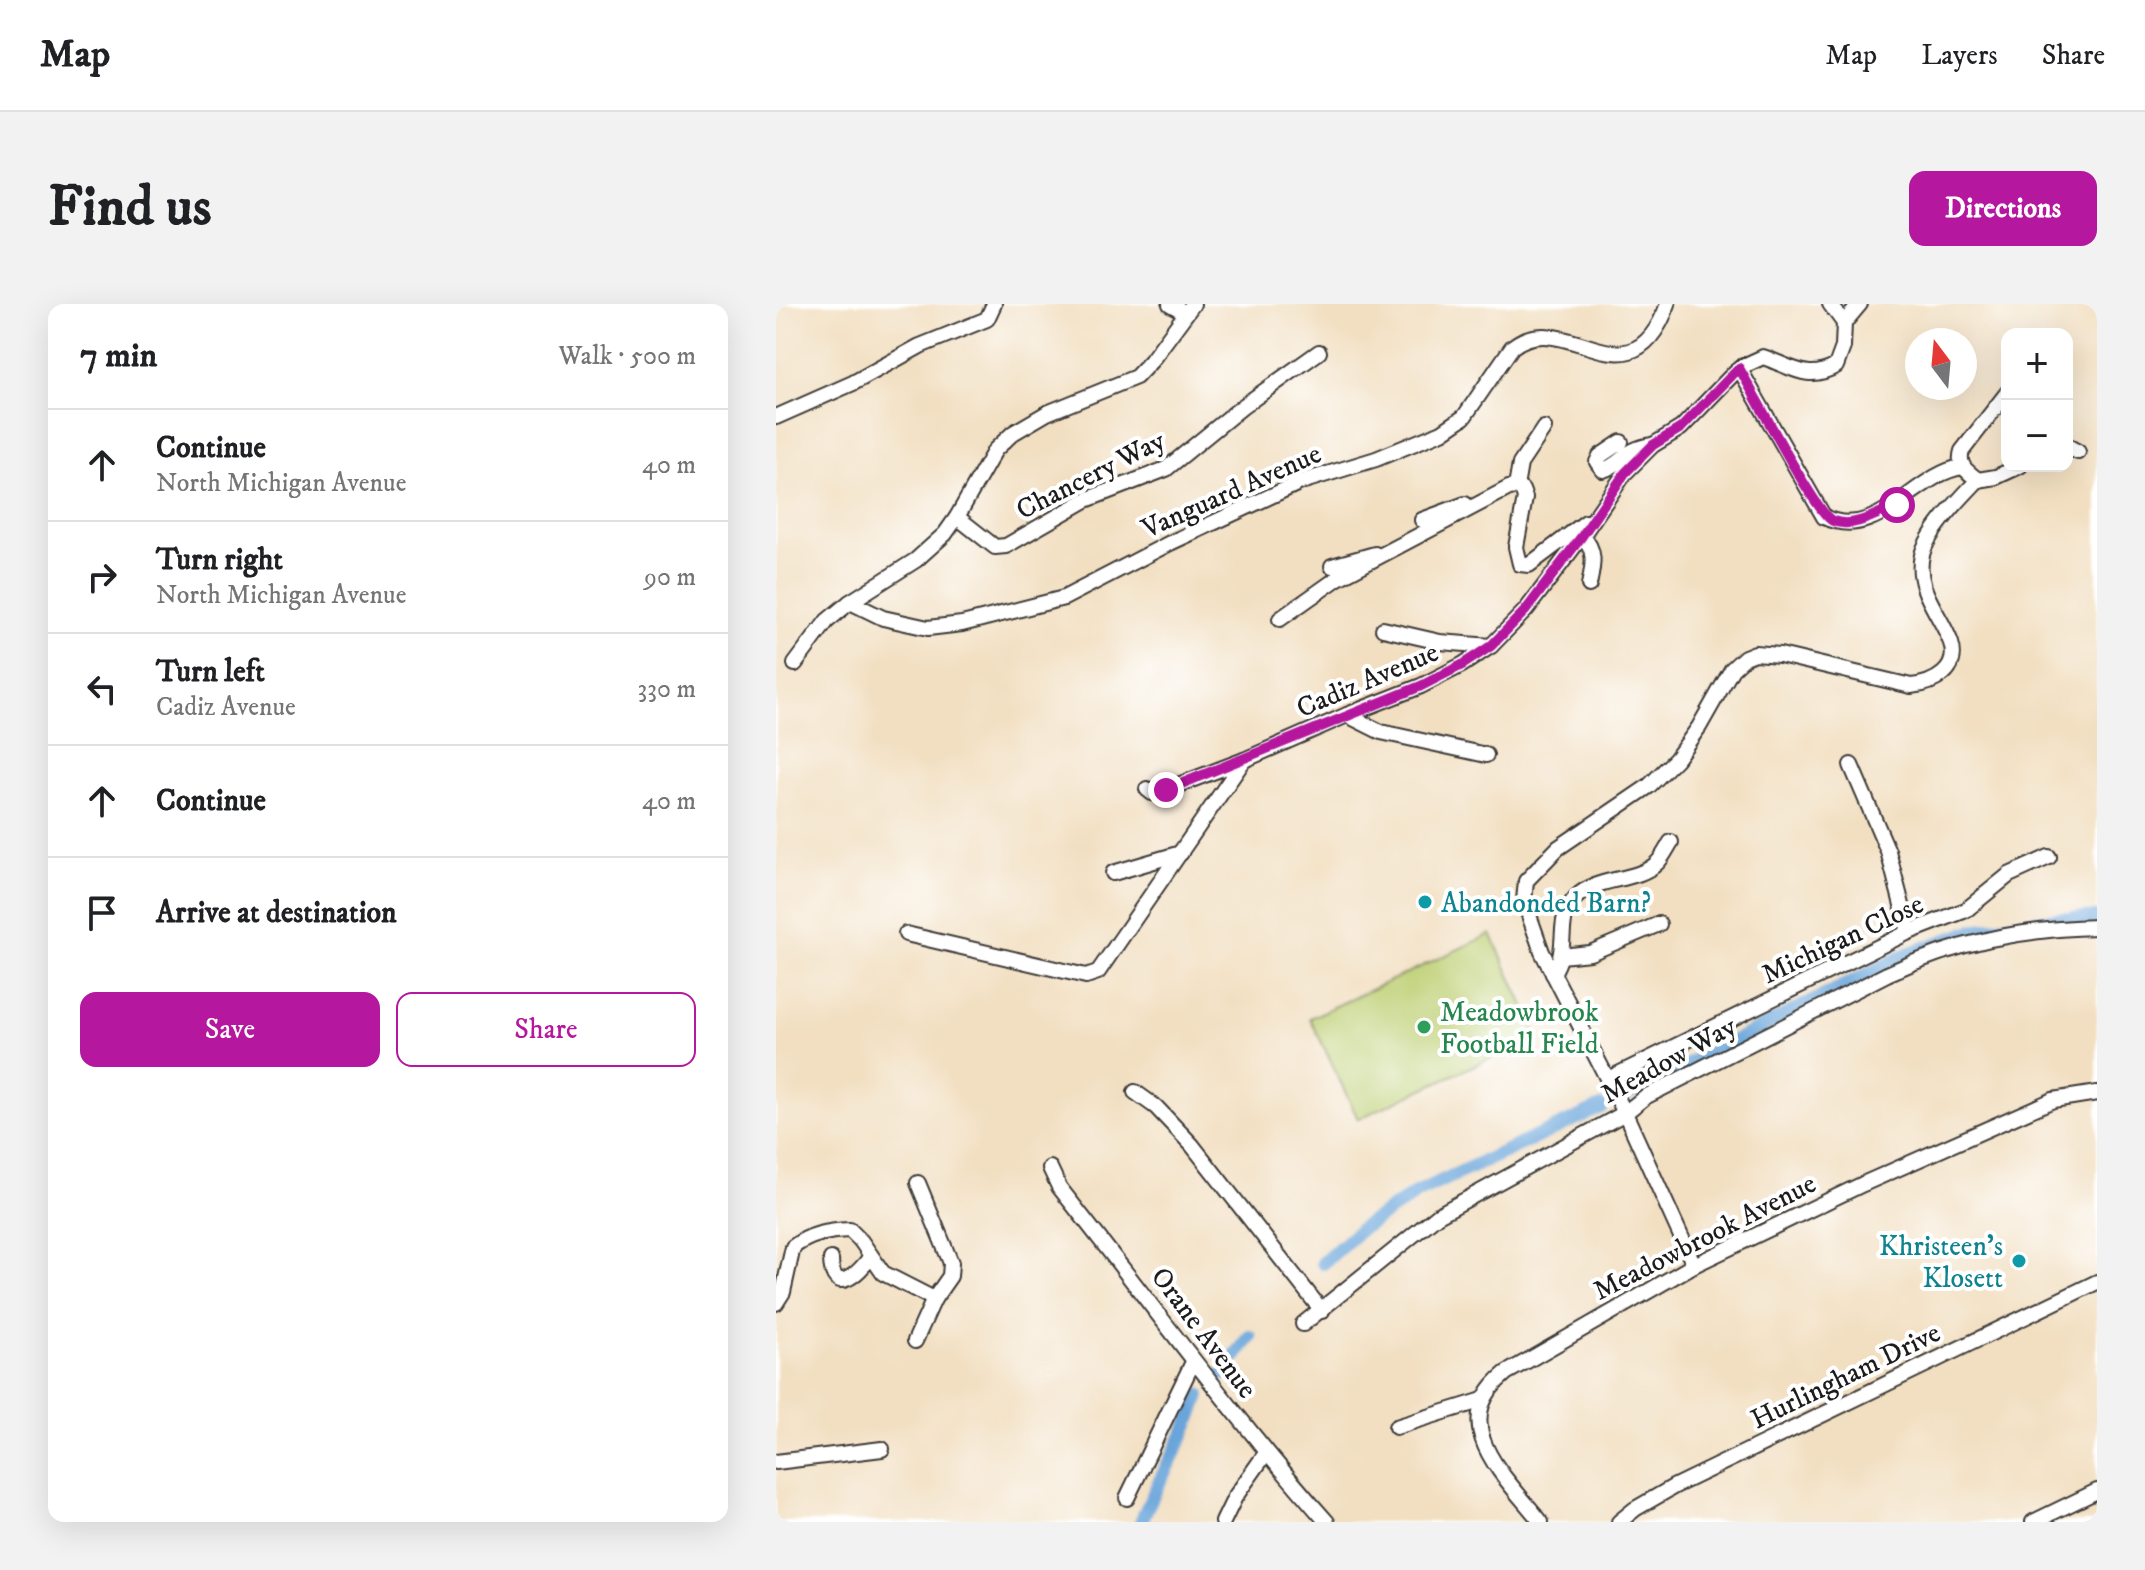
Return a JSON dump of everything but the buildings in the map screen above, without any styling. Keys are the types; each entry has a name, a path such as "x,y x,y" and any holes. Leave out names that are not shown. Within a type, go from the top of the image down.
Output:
{"street":[{"path":"776,417 853,383 920,346 987,319 994,304"},
{"path":"795,664 827,621 850,602 916,560 945,534 995,450 1013,433 1047,413 1136,377 1190,308 1170,304"},
{"name":"Vanguard Avenue","path":"850,602 883,618 928,628 962,624 1064,598 1170,543 1301,482 1376,459 1442,432 1464,417 1512,347 1522,339 1544,334 1568,337 1622,354 1638,348 1664,315 1668,304"},
{"path":"1830,304 1844,323"},
{"path":"1860,304 1844,323 1843,347 1836,366 1824,373 1811,375 1763,357 1739,368 1824,517 1835,522 1861,521 1897,505 1941,472 1962,467"},
{"name":"Chancery Way","path":"957,517 995,547 1006,546 1086,500 1166,469 1242,407 1319,352"},
{"name":"Cadiz Avenue","path":"1147,789 1152,793 1166,790 1244,760 1421,686 1491,646 1526,610 1625,473 1653,445 1681,428 1739,368"},
{"path":"1978,480 1962,467 1959,458 2002,400"},
{"path":"1516,487 1520,464 1544,428"},
{"path":"1621,442 1600,456 1597,462 1599,467 1603,470 1610,468 1629,451 1653,445"},
{"path":"1694,1265 1625,1113 1553,974 1524,901 1526,881 1558,848 1649,786 1676,759 1699,727 1732,669 1745,657 1755,653 1780,655 1911,686 1927,685 1946,671 1952,658 1951,644 1932,607 1921,576 1922,554 1934,533 1978,480 2007,472"},
{"path":"1280,619 1338,578 1500,492 1516,487 1522,490 1525,498 1516,547 1520,564 1529,565 1595,514"},
{"path":"1422,520 1462,505 1481,502"},
{"path":"1582,536 1593,551 1589,585"},
{"path":"1332,566 1370,555 1388,554"},
{"path":"1383,629 1440,642 1491,646"},
{"path":"1347,715 1381,732 1486,755"},
{"path":"906,934 1086,976 1098,972 1244,760"},
{"path":"1851,765 1888,851 1909,932"},
{"path":"1553,974 1561,956 1567,909 1575,897 1598,885 1656,864 1671,842"},
{"path":"1113,873 1181,853"},
{"name":"Michigan Close","path":"1608,1079 1909,932 1966,910 2009,875 2049,857"},
{"path":"1561,956 1590,953 1659,924"},
{"name":"Meadow Way","path":"1303,1324 1438,1215 1625,1113 1645,1097 1925,956 2011,933 2097,927"},
{"path":"1135,1092 1156,1107 1192,1145 1322,1311"},
{"name":"Meadowbrook Avenue","path":"1483,1400 1491,1385 1506,1373 1694,1265 1863,1184 2053,1100 2097,1093"},
{"name":"Orane Avenue","path":"1050,1168 1059,1187 1175,1333 1193,1362 1266,1453 1327,1522"},
{"path":"915,1341 934,1299 950,1276 951,1263 918,1183"},
{"path":"776,1303 783,1292 793,1247 819,1233 850,1230 883,1273 934,1299"},
{"path":"831,1259 835,1277 840,1280 849,1279 861,1271 871,1256"},
{"name":"Hurlingham Drive","path":"1619,1522 1675,1486 2097,1282"},
{"path":"1127,1498 1193,1362"},
{"path":"1396,1427 1483,1400"},
{"path":"1483,1400 1478,1420 1482,1444 1541,1522"},
{"path":"776,1462 882,1449"},
{"path":"1223,1522 1235,1497 1266,1453"},
{"path":"2033,1522 2097,1491"}],"green space":[{"name":"Meadowbrook Football Field","path":"1491,934 1538,1036 1358,1119 1310,1018"}],"waterway":[{"path":"1626,1095 1910,953 1973,931 2044,920 2097,918"},
{"path":"1323,1263 1362,1228 1420,1191 1601,1107"},
{"path":"1221,1375 1250,1337"},
{"path":"1141,1522 1199,1395"}],"place":[{"name":"Abandonded Barn?","path":"1425,902"},
{"name":"Meadowbrook Football Field","path":"1424,1027"},
{"name":"Khristeen's Klosett","path":"2019,1261"}],"route":[{"path":"1166,790 1421,686 1491,646 1526,610 1625,473 1653,445 1681,428 1739,368 1824,517 1835,522 1861,521 1897,505"}]}
